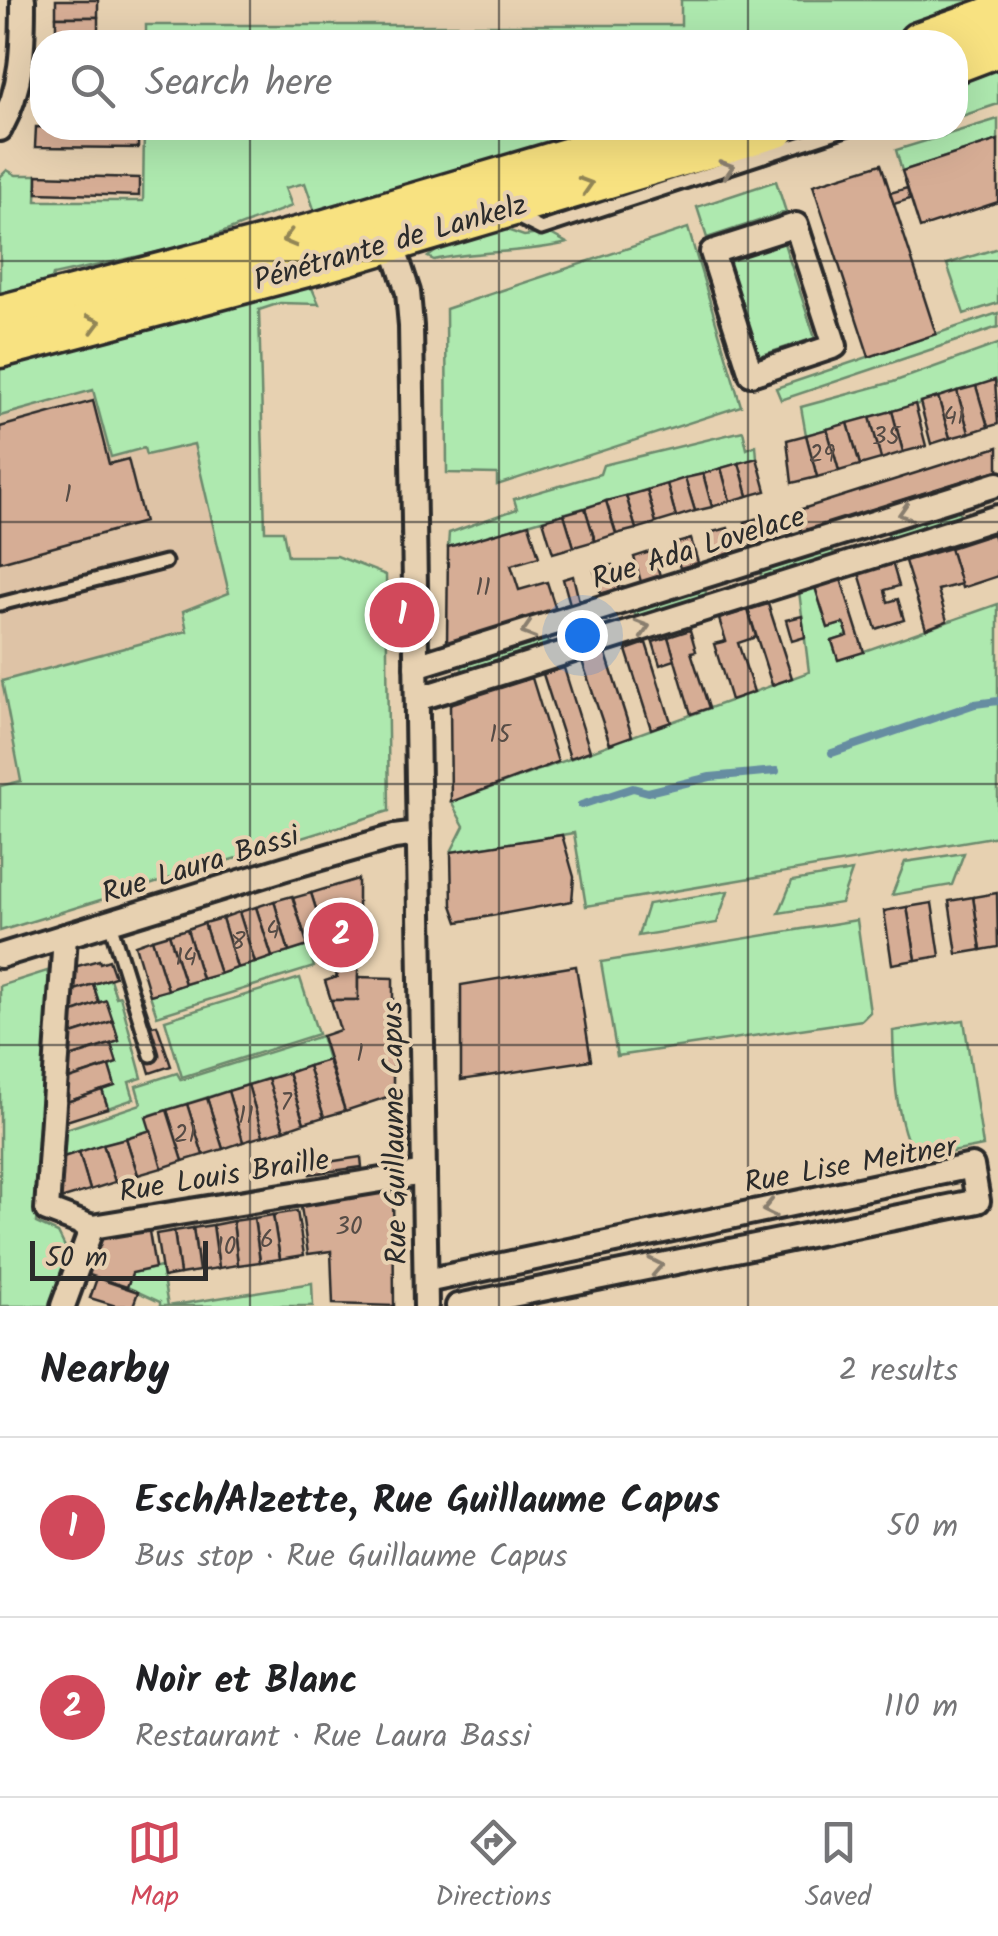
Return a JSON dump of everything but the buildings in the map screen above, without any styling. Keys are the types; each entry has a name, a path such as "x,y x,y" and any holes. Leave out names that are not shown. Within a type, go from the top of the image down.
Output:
{"main road":[{"path":"952,30 998,14"},
{"path":"968,58 998,48"},
{"name":"Pénétrante de Lankelz","path":"0,348 388,228 527,171 629,140"},
{"name":"Pénétrante de Lankelz","path":"0,314 388,228 504,210 738,140"}],"street":[{"path":"0,129 10,110 22,66 23,0"},
{"path":"796,225 835,346 751,374 712,252 796,225"},
{"name":"Rue Guillaume Capus","path":"388,228 408,292 411,326 426,1306"},
{"name":"Rue Ada Lovelace","path":"416,666 998,484"},
{"name":"Rue Ada Lovelace","path":"417,699 998,517"},
{"name":"Rue Laura Bassi","path":"0,956 286,868 394,837 419,834"},
{"path":"64,936 48,1210 92,1226 64,1306"},
{"name":"Rue Lise Meitner","path":"426,1281 972,1166 978,1200 458,1306"},
{"name":"Rue Louis Braille","path":"92,1226 424,1173"}],"lane":[{"path":"504,210 541,229 813,140"},
{"path":"0,604 165,562"},
{"path":"110,923 151,1056"}],"shaded area":[{"path":"94,390 147,455 195,443 229,594 184,611 188,630 2,681 21,782 0,786 0,416"}],"green space":[{"path":"681,0 996,0 911,30 146,30 146,25 681,25"},
{"path":"989,67 998,69 998,104 968,114 968,75"},
{"path":"998,119 998,140 902,171 896,150 929,140 968,140 968,128"},
{"path":"144,140 585,140 317,218 305,183 285,188 292,206 190,245 53,275 52,279 190,247 0,300 0,177 7,170 16,175 37,175 36,201 143,201"},
{"path":"776,181 786,212 707,238 697,207"},
{"path":"495,226 524,236 549,233 567,243 434,260 428,257 455,237"},
{"path":"688,228 741,406 497,485 497,474 447,473 446,309"},
{"path":"783,240 815,338 756,357 724,259"},
{"path":"998,248 998,303 964,314 947,264"},
{"path":"308,279 319,304 280,303 259,310 265,531 283,531 288,556 337,556 386,575 389,811 0,931 0,786 21,781 2,681 187,631 183,611 229,593 194,444 146,455 144,448 111,457 93,390 0,416 0,359"},
{"path":"998,313 998,327 781,400 776,388"},
{"path":"998,344 998,382 806,435 801,407 893,382"},
{"path":"743,431 747,449 756,445 757,458 448,547 449,533 517,509 514,499 600,474 603,465"},
{"path":"957,505 962,522 891,545 886,527"},
{"path":"831,544 836,562 764,584 758,567"},
{"path":"703,584 709,601 638,623 632,606"},
{"path":"815,587 828,628 844,623 848,636 832,641 839,660 998,604 998,836 586,906 574,833 451,852 464,826 451,802 809,672 799,591"},
{"path":"545,633 550,651 462,678 462,659"},
{"path":"964,853 952,885 892,895 905,862"},
{"path":"852,871 841,903 779,913 792,881"},
{"path":"728,891 717,923 638,936 648,904"},
{"path":"857,920 870,1012 862,1020 617,1056 601,962"},
{"path":"308,946 314,967 157,1016 150,995"},
{"path":"47,971 52,988 36,1223 58,1233 69,1255 51,1306 0,1306 0,986"},
{"path":"300,978 318,1034 182,1077 165,1020"},
{"path":"110,979 116,997 120,996 142,1078 129,1082 134,1099 108,1108 102,1090 115,1086 109,1066 117,1063 111,1044 119,1041 106,1001 99,1002 93,984"},
{"path":"964,1020 983,1146 916,1159 900,1113 893,1031"},
{"path":"321,1036 328,1060 147,1116 151,1130 60,1158 63,1130 141,1104 136,1086 177,1073 181,1080"},
{"path":"161,1267 168,1306 160,1306 160,1302 127,1287 132,1273"},
{"path":"312,1283 313,1306 168,1306"}],"waterway":[{"path":"832,753 975,704 998,701"},
{"path":"581,805 633,788 648,792 710,777 776,771"}],"place":[{"name":"Esch/Alzette, Rue Guillaume Capus","path":"402,615"},
{"name":"Noir et Blanc","path":"341,935"}]}
